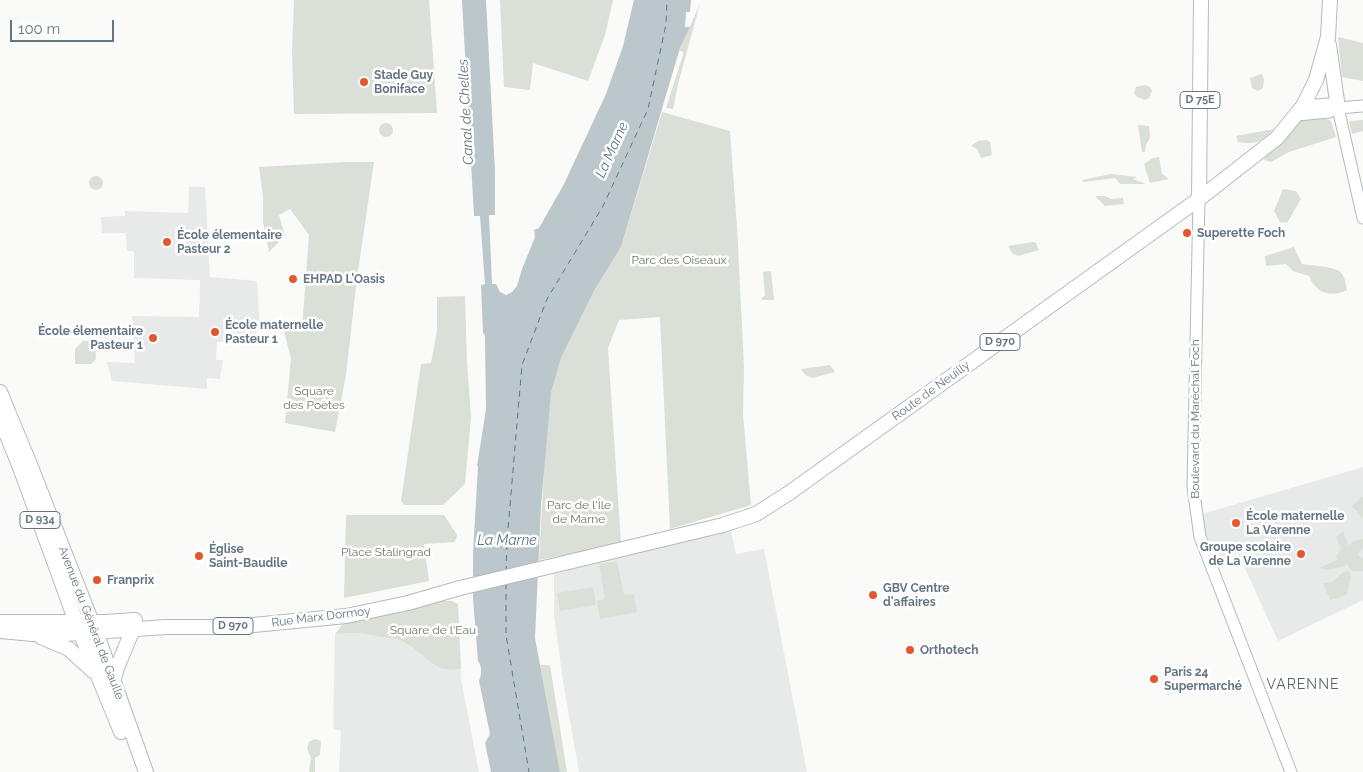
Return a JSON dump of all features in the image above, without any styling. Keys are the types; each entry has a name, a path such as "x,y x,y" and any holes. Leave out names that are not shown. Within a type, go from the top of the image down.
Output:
{"main road":[{"name":"D 75E","path":"1199,199 1201,0"},
{"name":"D 970","path":"1328,37 1330,0"},
{"name":"Route de Neuilly","path":"460,588 735,522 771,505 1199,199 1277,138 1300,110 1316,80 1328,37"},
{"path":"1328,37 1338,108 1363,218"},
{"path":"1300,110 1328,104 1338,108 1363,106"},
{"name":"Boulevard du Maréchal Foch","path":"1199,199 1194,502 1200,537 1291,772"},
{"name":"Avenue du Général de Gaulle","path":"0,392 31,467 86,627 98,676 137,772"},
{"name":"Avenue du Général de Gaulle","path":"0,418 86,627 113,682 146,772"},
{"name":"Rue Marx Dormoy","path":"136,629 233,626 346,616 408,604 460,588"},
{"name":"Rue Marx Dormoy","path":"86,627 164,619 246,617 318,610 441,593"},
{"name":"D 970","path":"0,622 136,629"},
{"name":"D 970","path":"0,631 33,634 86,627"},
{"path":"113,682 117,668 136,629"},
{"path":"33,634 70,649 98,676"}],"shaded area":[{"path":"189,187 205,187 210,277 257,281 260,328 256,328 256,336 231,336 231,342 217,342 216,360 223,360 220,379 207,378 207,389 112,381 107,362 135,363 132,316 199,317 200,280 134,278 134,251 127,251 126,233 102,233 101,217 125,216 125,211 188,213"},
{"name":"Groupe scolaire de La Varenne","path":"1363,467 1363,600 1278,641 1238,553 1215,559 1206,534 1202,514"},
{"path":"731,531 736,554 764,549 807,772 579,772 554,616 554,574 603,560"},
{"path":"359,633 400,640 440,668 450,670 461,669 461,679 479,772 339,772 341,731 333,729 335,634"}],"green space":[{"name":"Stade Guy Boniface","path":"294,0 429,0 437,113 294,114 292,51"},
{"path":"500,0 613,0 605,35 588,81 533,63 530,90 504,87"},
{"path":"700,4 673,109 666,108 683,55 680,48"},
{"path":"1338,37 1363,43 1363,81 1342,77"},
{"path":"1262,74 1264,79 1263,88 1258,91 1252,88 1250,78"},
{"path":"1145,85 1150,87 1152,91 1149,98 1145,100 1137,97 1134,93 1136,87"},
{"name":"Parc des Oiseaux","path":"662,112 730,131 744,367 743,414 751,505 670,529 660,317 619,320 608,348 621,544 539,560 546,433 551,393 561,358 595,289 621,247"},
{"path":"1325,118 1331,121 1336,137 1289,152 1271,162 1264,160 1266,154 1297,120"},
{"path":"1363,120 1363,131 1352,134 1349,121"},
{"path":"386,123 391,125 393,130 391,135 386,137 381,135 379,130 381,125"},
{"path":"1138,125 1149,126 1150,138 1145,152 1142,152"},
{"path":"1274,129 1262,140 1254,143 1238,142 1236,136"},
{"path":"986,140 990,142 992,155 981,158 977,149 971,146 978,141"},
{"path":"1159,157 1162,174 1169,179 1150,183 1144,164 1153,158"},
{"name":"Square des Poètes","path":"374,162 357,278 346,375 335,432 285,423 291,359 283,327 302,329 309,235 290,209 279,215 285,236 269,252 263,222 263,196 259,167"},
{"path":"1111,174 1137,177 1133,179 1146,184 1120,184 1115,178 1084,182 1082,180"},
{"path":"96,176 101,178 103,183 101,188 96,190 91,188 89,183 91,178"},
{"path":"1283,189 1296,191 1301,199 1287,223 1280,222 1274,211"},
{"path":"1095,196 1105,196 1111,199 1123,198 1124,204 1105,206"},
{"path":"1036,243 1039,250 1018,256 1012,253 1008,246"},
{"path":"1294,247 1302,264 1340,271 1344,277 1347,290 1329,294 1320,290 1309,276 1293,271 1286,264 1266,266 1265,256"},
{"path":"771,271 774,300 762,300 762,297 765,296 763,272"},
{"path":"465,296 471,418 465,484 443,505 404,505 401,501 421,364 431,363 437,331 437,297"},
{"path":"83,341 95,341 96,359 91,364 75,364 75,349"},
{"path":"830,365 835,372 812,378 805,375 801,369"},
{"path":"1363,496 1363,519 1352,506"},
{"name":"Place Stalingrad","path":"346,515 444,515 457,535 455,542 424,544 429,581 344,598"},
{"path":"1343,532 1349,546 1359,539 1363,539 1363,547 1358,555 1363,559 1363,571 1352,571 1345,562 1345,566 1326,570 1320,568 1338,559 1336,556 1341,549 1336,537"},
{"path":"617,561 624,595 634,594 637,612 600,619 597,601 605,599 599,564"},
{"path":"1346,570 1351,574 1347,594 1330,600 1323,583 1332,582"},
{"path":"593,587 596,605 560,611 557,593"},
{"name":"Square de l'Eau","path":"439,601 452,601 458,604 461,669 450,670 440,668 400,640 359,633 335,634 344,623"},
{"path":"540,665 550,665 567,772 560,772"},
{"path":"315,739 321,741 320,755 315,758 315,772 309,772 311,758 307,748 309,742"}],"water":[{"name":"La Marne","path":"462,0 486,0 495,171 495,215 489,215 492,284 496,284 500,292 506,295 517,286 535,237 534,230 539,228 564,184 606,94 623,46 634,0 691,0 690,12 686,12 685,27 690,27 680,48 621,247 595,289 561,358 551,393 541,505 535,638 560,772 491,772 485,743 490,734 479,681 481,671 478,661 473,598 473,554 477,466 486,409 485,336 483,333 481,285 485,284 480,216 474,216"}],"ferry route":[{"path":"506,572 522,365 547,299 603,206 648,109 666,24 667,0"},
{"path":"506,583 506,635 529,772"}],"place":[{"name":"Stade Guy Boniface","path":"364,82"},
{"name":"Superette Foch","path":"1187,233"},
{"name":"École élementaire Pasteur 2","path":"167,242"},
{"name":"EHPAD L'Oasis","path":"293,279"},
{"name":"École maternelle Pasteur 1","path":"215,332"},
{"name":"École élementaire Pasteur 1","path":"153,338"},
{"name":"École maternelle La Varenne","path":"1236,523"},
{"name":"Groupe scolaire de La Varenne","path":"1301,554"},
{"name":"Église Saint-Baudile","path":"199,556"},
{"name":"Franprix","path":"97,580"},
{"name":"GBV Centre d'affaires","path":"873,595"},
{"name":"Orthotech","path":"910,650"},
{"name":"Paris 24 Supermarché","path":"1154,679"}],"district":[{"name":"VARENNE","path":"1303,685"}],"water label":[{"name":"Canal de Chelles","path":"466,112"}],"park label":[{"name":"Parc de l'Île de Marne","path":"579,512"}]}
